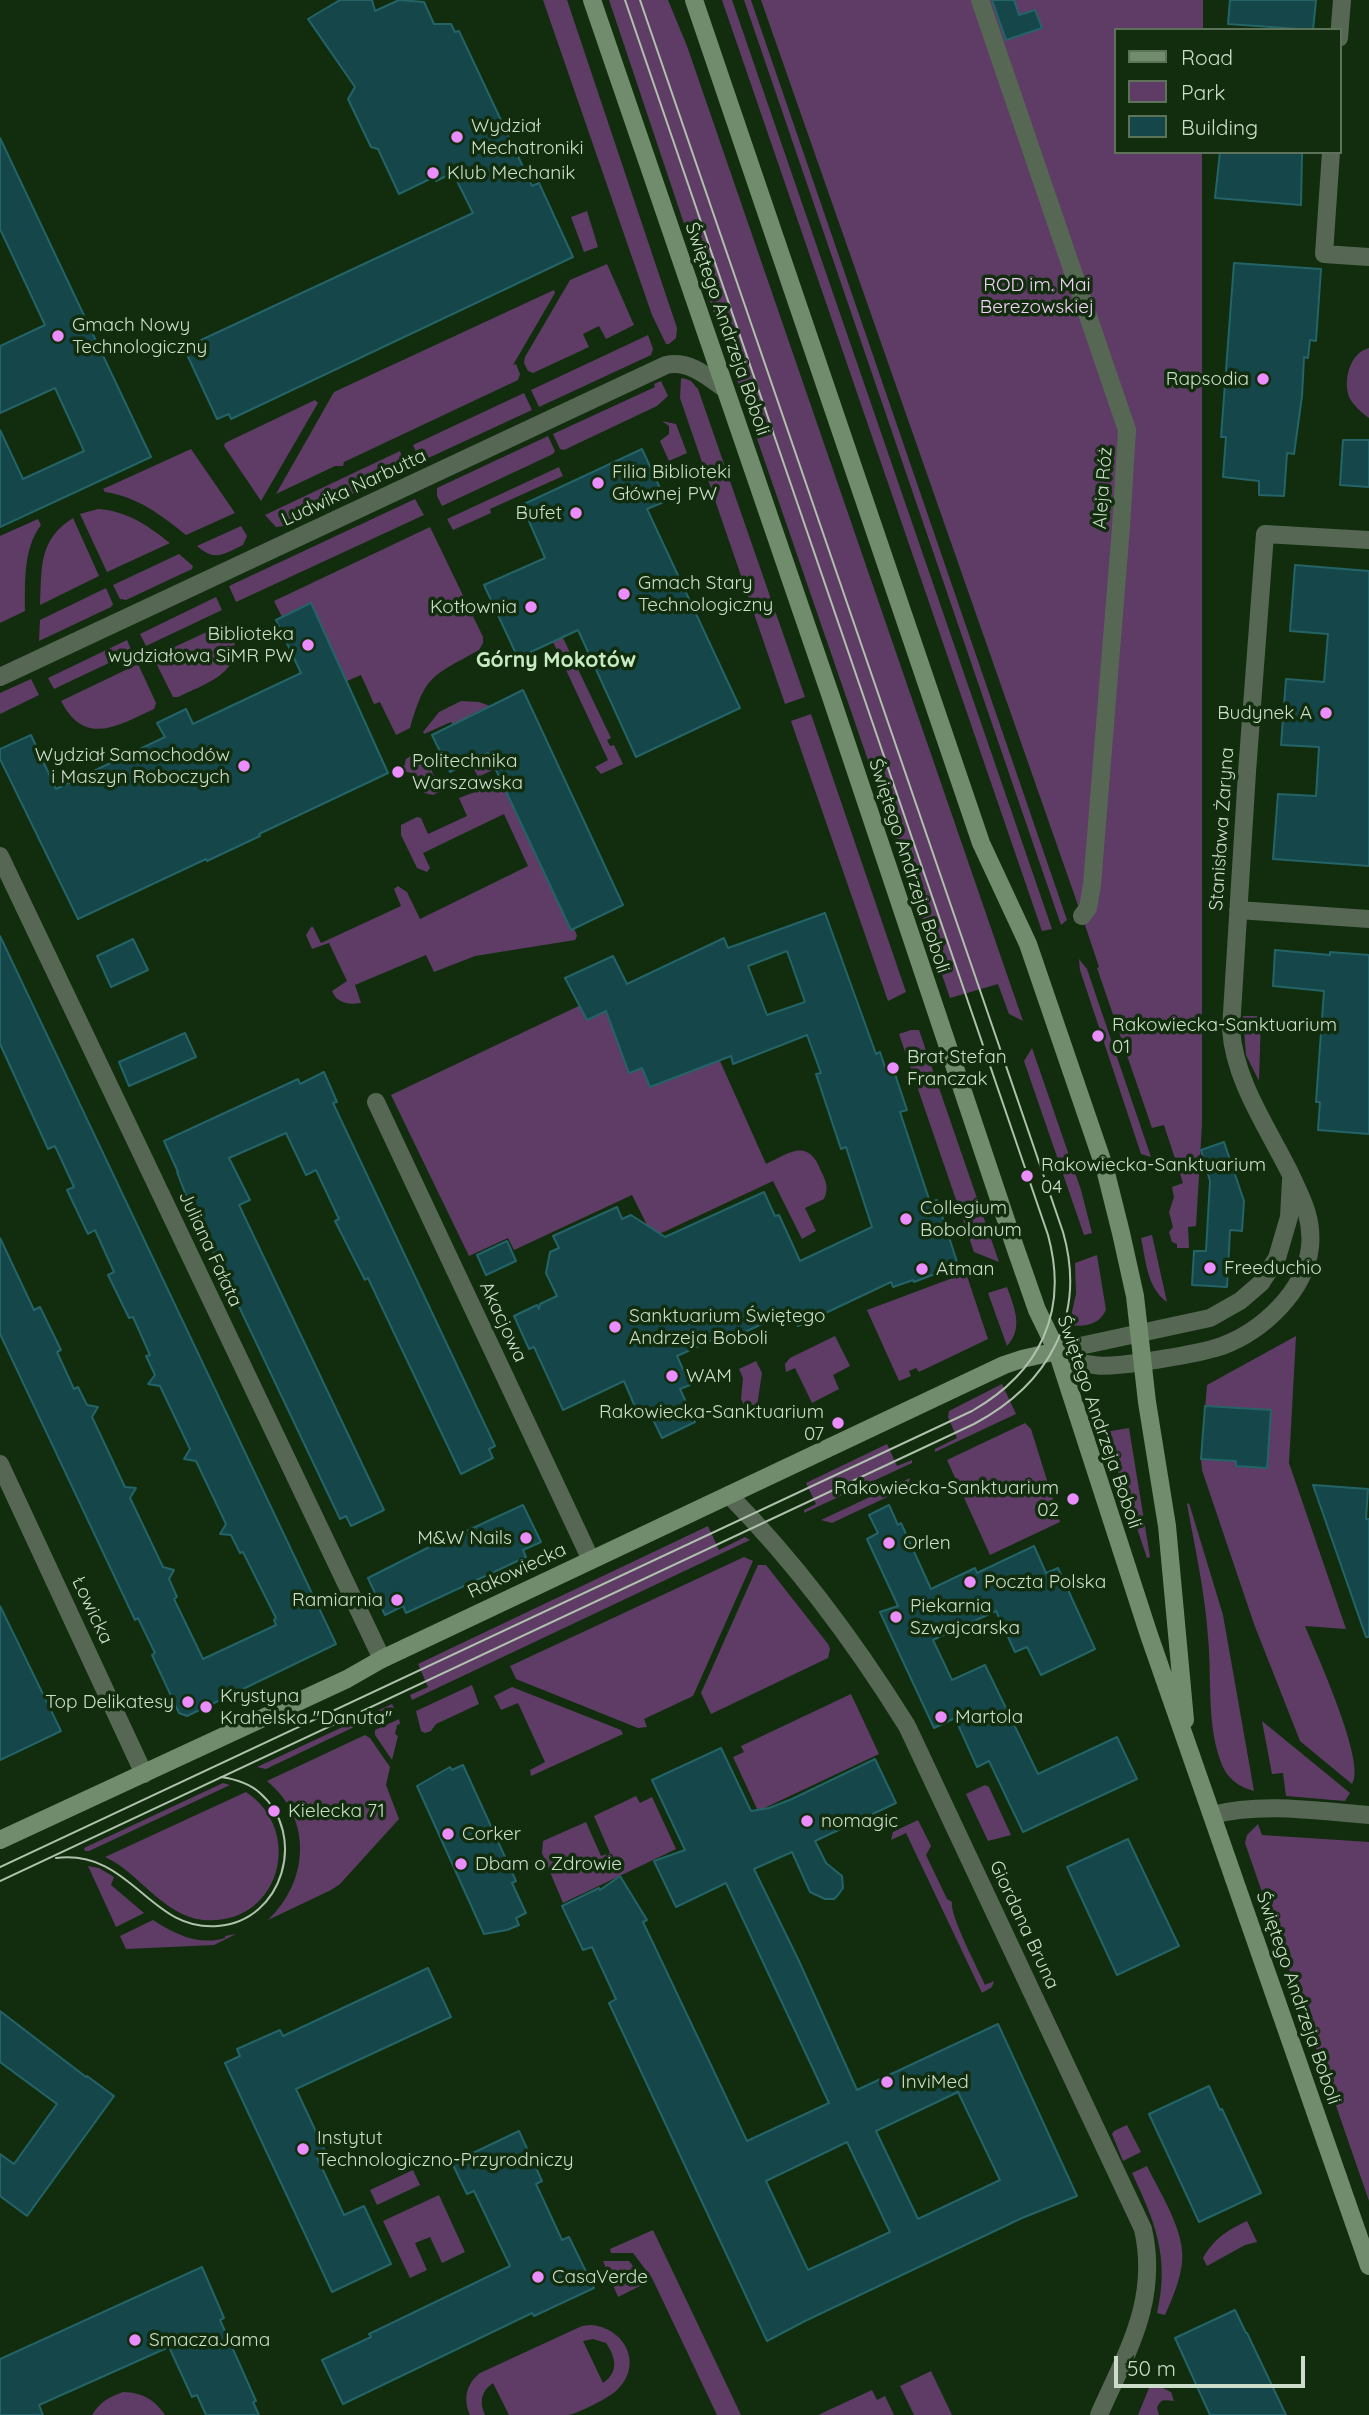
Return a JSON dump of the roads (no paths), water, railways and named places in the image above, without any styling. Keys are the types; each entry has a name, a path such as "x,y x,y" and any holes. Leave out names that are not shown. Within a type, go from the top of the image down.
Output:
{"main road":[{"name":"Świętego Andrzeja Boboli","path":"592,0 831,697 1019,1258 1037,1310 1057,1352 1149,1635 1369,2266"},
{"name":"Świętego Andrzeja Boboli","path":"694,0 982,843 1028,944 1105,1169 1135,1296 1142,1362 1173,1571 1187,1744"},
{"name":"Rakowiecka","path":"0,1840 347,1679 382,1659 1004,1365 1057,1352"}],"street":[{"name":"Aleja Róż","path":"980,0 1127,430 1092,885 1088,908 1082,916"},
{"path":"1340,28 1342,0"},
{"path":"1331,154 1324,254 1369,257"},
{"name":"Ludwika Narbutta","path":"0,677 666,365 686,365 725,389"},
{"name":"Stanisława Żaryna","path":"1057,1352 1069,1360 1094,1367 1182,1356 1223,1345 1264,1322 1290,1295 1306,1264 1311,1231 1305,1202 1240,1073 1232,1043 1238,910 1265,534 1369,540"},
{"name":"Juliana Fałata","path":"0,856 382,1659"},
{"path":"1238,910 1369,919"},
{"name":"Akacjowa","path":"376,1102 590,1560"},
{"name":"Stanisława Żaryna","path":"1057,1352 1210,1318 1240,1301 1261,1283 1283,1243 1289,1217 1291,1176"},
{"name":"Łowicka","path":"0,1464 144,1774"},
{"name":"Giordana Bruna","path":"729,1495 770,1537 792,1565 862,1657 908,1726 1143,2229 1149,2263 1146,2299 1139,2322 1099,2415"},
{"path":"1212,1815 1238,1808 1263,1807 1369,1815"}],"tram line":[{"path":"0,1867 972,1411 1016,1378 1043,1337 1051,1314 1055,1290 1054,1263 1048,1235 625,0"},
{"path":"0,1881 974,1424 1023,1389 1056,1344 1065,1319 1070,1292 1069,1263 1063,1232 640,0"},
{"path":"56,1858 82,1859 104,1866 174,1917 194,1924 218,1926 240,1921 259,1909 273,1893 285,1852 283,1831 275,1811 260,1793 242,1782 221,1777"}],"place":[{"name":"Wydział Mechatroniki","path":"457,137"},
{"name":"Klub Mechanik","path":"433,173"},
{"name":"Gmach Nowy Technologiczny","path":"58,336"},
{"name":"Rapsodia","path":"1263,379"},
{"name":"Filia Biblioteki Głównej PW","path":"598,483"},
{"name":"Bufet","path":"576,513"},
{"name":"Gmach Stary Technologiczny","path":"624,594"},
{"name":"Kotłownia","path":"531,607"},
{"name":"Biblioteka wydziałowa SiMR PW","path":"308,645"},
{"name":"Budynek A","path":"1326,713"},
{"name":"Wydział Samochodów i Maszyn Roboczych","path":"244,766"},
{"name":"Politechnika Warszawska","path":"398,772"},
{"name":"Rakowiecka-Sanktuarium 01","path":"1098,1036"},
{"name":"Brat Stefan Franczak","path":"893,1068"},
{"name":"Rakowiecka-Sanktuarium 04","path":"1027,1176"},
{"name":"Collegium Bobolanum","path":"906,1219"},
{"name":"Freeduchio","path":"1210,1268"},
{"name":"Atman","path":"922,1269"},
{"name":"Sanktuarium Świętego Andrzeja Boboli","path":"615,1327"},
{"name":"WAM","path":"672,1376"},
{"name":"Rakowiecka-Sanktuarium 07","path":"838,1423"},
{"name":"Rakowiecka-Sanktuarium 02","path":"1073,1499"},
{"name":"M&W Nails","path":"526,1538"},
{"name":"Orlen","path":"889,1543"},
{"name":"Poczta Polska","path":"970,1582"},
{"name":"Ramiarnia","path":"397,1600"},
{"name":"Piekarnia Szwajcarska","path":"896,1617"},
{"name":"Top Delikatesy","path":"188,1702"},
{"name":"Krystyna Krahelska \"Danuta\"","path":"206,1707"},
{"name":"Martola","path":"941,1717"},
{"name":"Kielecka 71","path":"274,1811"},
{"name":"nomagic","path":"807,1821"},
{"name":"Corker","path":"448,1834"},
{"name":"Dbam o Zdrowie","path":"461,1864"},
{"name":"InviMed","path":"887,2082"},
{"name":"Instytut Technologiczno-Przyrodniczy","path":"303,2149"},
{"name":"CasaVerde","path":"538,2277"},
{"name":"SmaczaJama","path":"135,2340"}],"district":[{"name":"Górny Mokotów","path":"556,661"}],"park label":[{"name":"ROD im. Mai Berezowskiej","path":"1037,296"}]}
